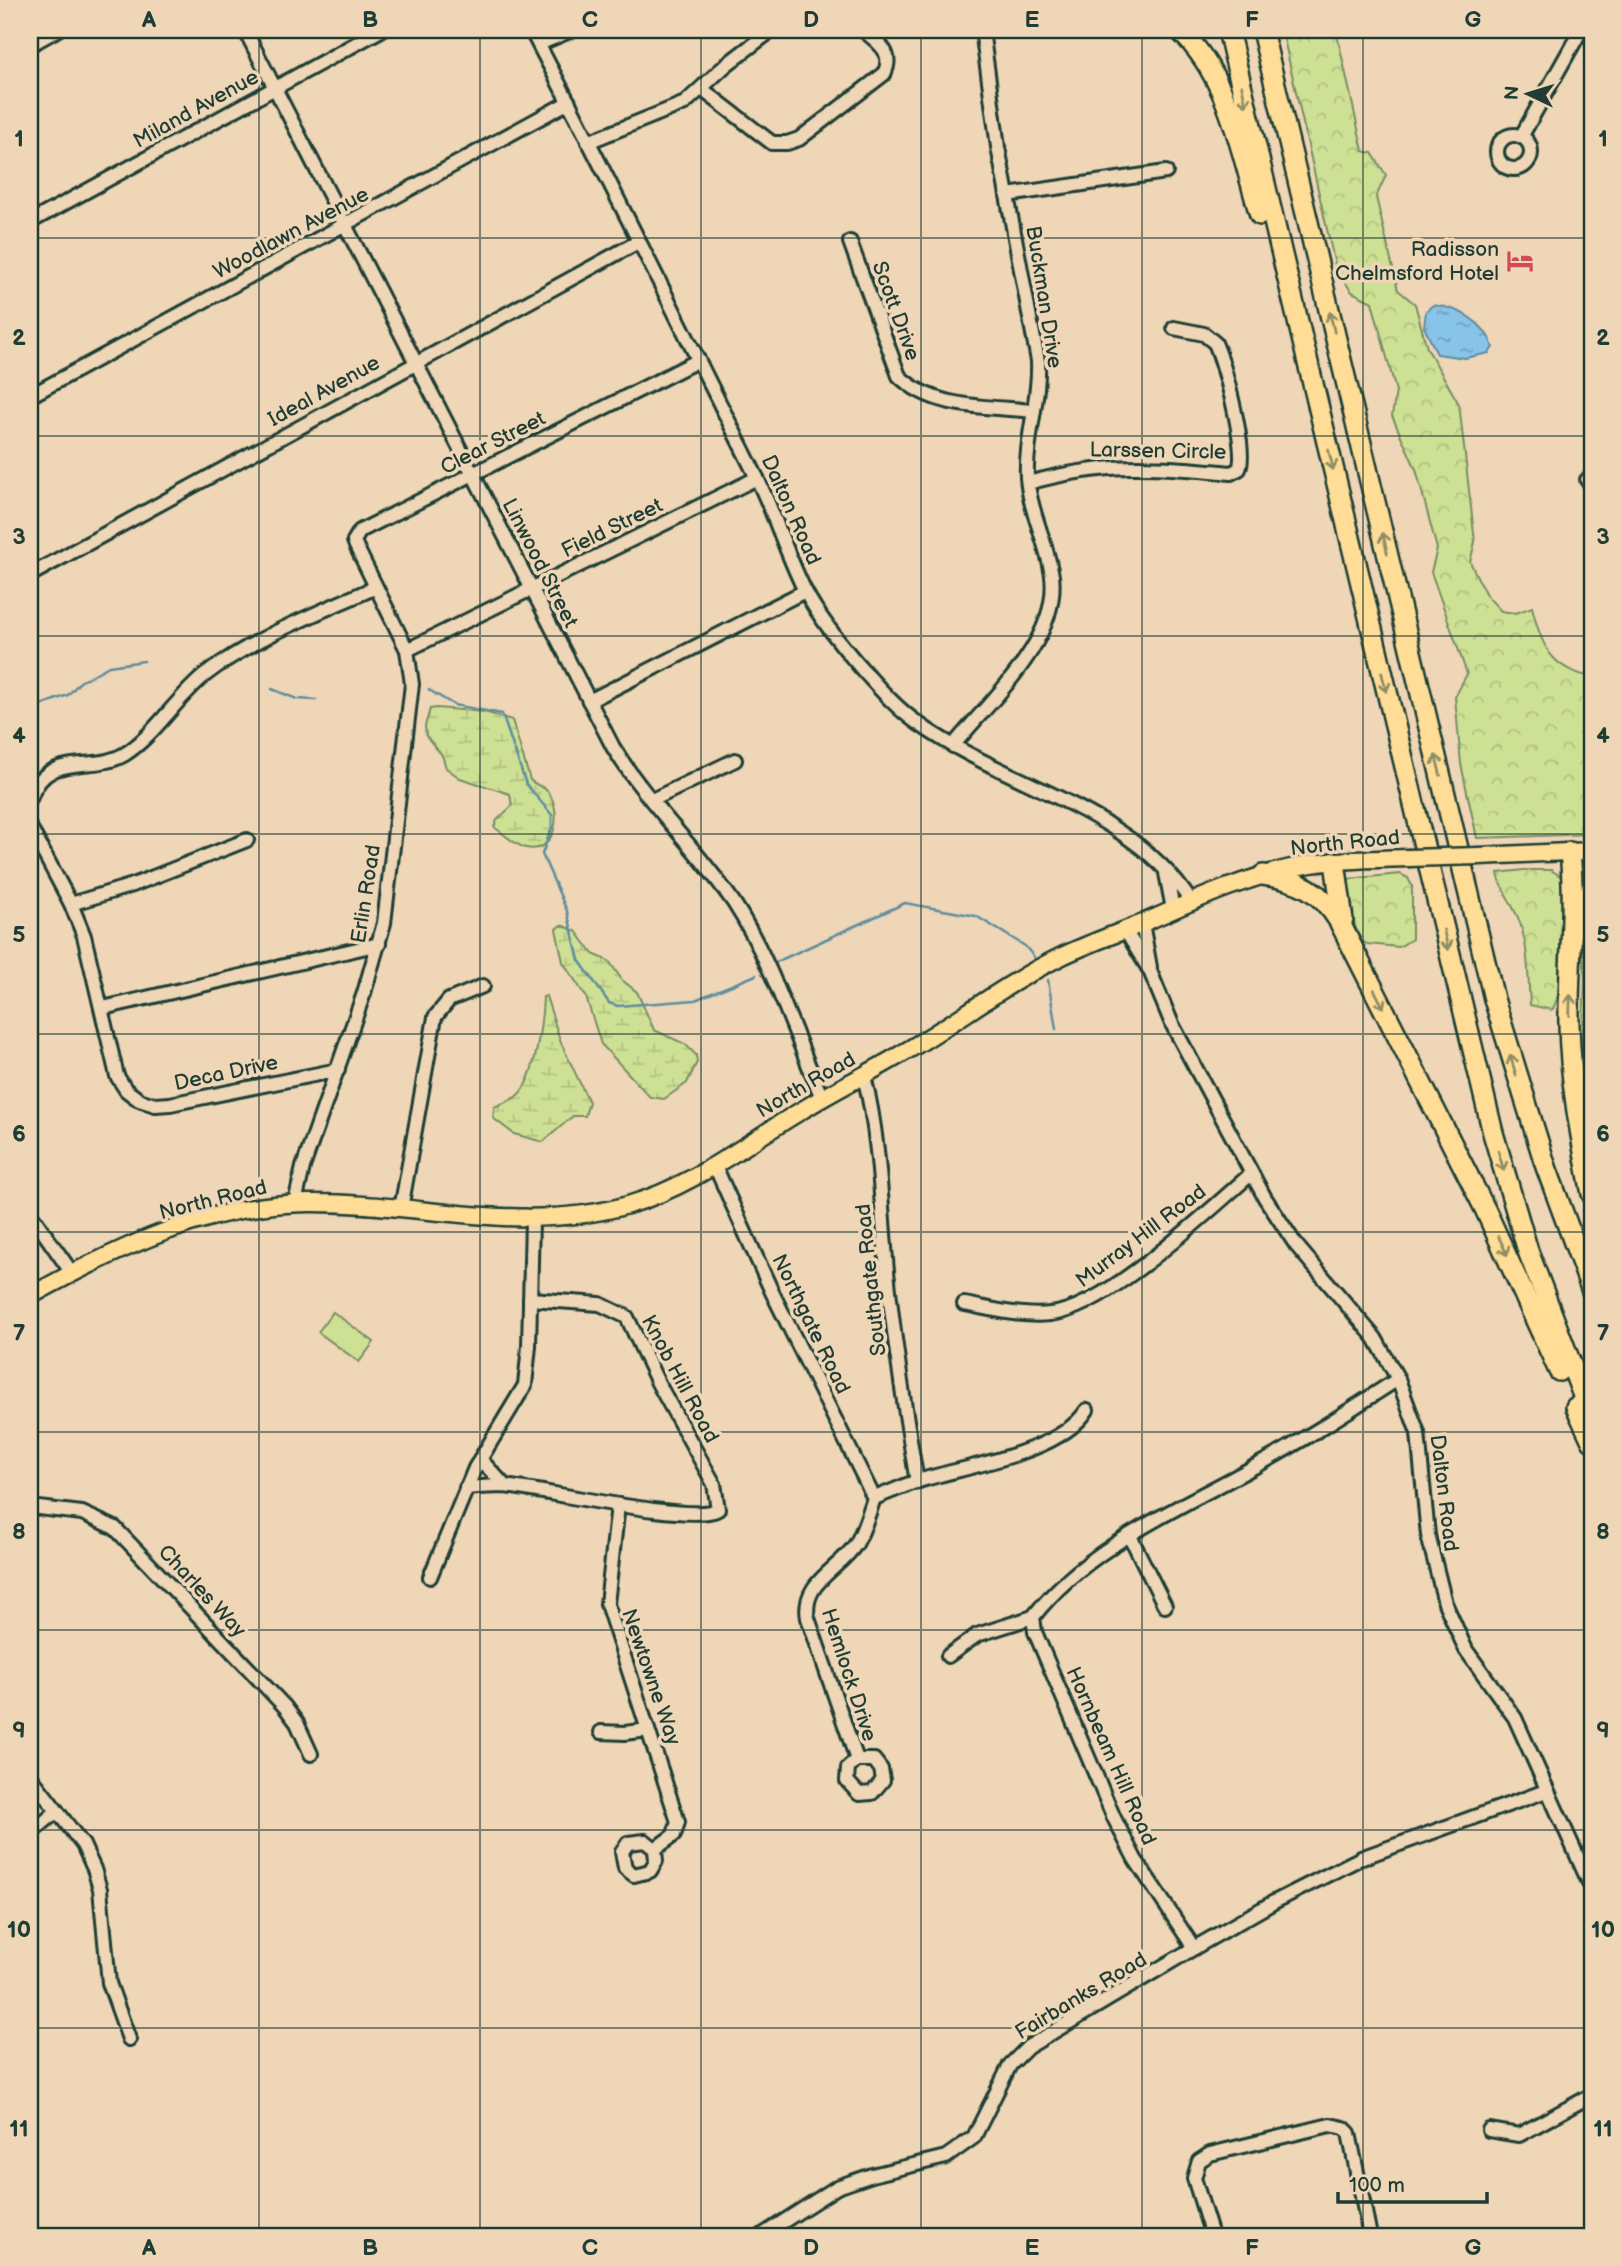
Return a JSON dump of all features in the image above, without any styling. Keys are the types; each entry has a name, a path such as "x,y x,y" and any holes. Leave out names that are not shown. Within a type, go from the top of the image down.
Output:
{"highway":[{"path":"1179,30 1198,48 1217,82 1322,424"},
{"path":"1228,30 1493,1133 1528,1251 1592,1419"},
{"path":"1262,30 1494,999 1538,1143 1592,1291"},
{"path":"1570,852 1573,896 1569,1022 1572,1069 1592,1194"},
{"path":"1335,862 1338,897 1348,938"},
{"path":"1263,875 1289,879 1311,888 1329,905 1480,1198 1592,1441"},
{"path":"1572,962 1580,915 1592,887"}],"main road":[{"name":"North Road","path":"30,1296 128,1247 191,1223 255,1208 295,1203 532,1220 576,1216 628,1205 671,1189 715,1166 822,1098 863,1076 1024,976 1062,956 1173,909 1263,875 1335,862 1592,851"}],"street":[{"path":"30,45 57,30"},
{"name":"Linwood Street","path":"245,30 277,87 621,761 716,878 742,917 822,1098"},
{"name":"Miland Avenue","path":"30,222 382,30"},
{"name":"Dalton Road","path":"531,30 758,478 805,591 833,635 891,701 918,723 953,746 1107,824 1142,848 1166,873 1178,880 1191,902"},
{"path":"539,44 572,30"},
{"path":"588,142 685,103 703,90 726,65 772,30"},
{"path":"703,90 772,143 787,144 799,139 884,74 888,62 886,52 863,30"},
{"name":"Buckman Drive","path":"953,746 1035,647 1047,623 1052,578 1028,483 1038,361 1007,195 982,30"},
{"path":"1521,137 1581,30"},
{"name":"Woodlawn Avenue","path":"30,396 569,102"},
{"path":"1007,195 1166,172"},
{"name":"Ideal Avenue","path":"30,575 638,242"},
{"name":"Scott Drive","path":"850,242 899,376 914,391 939,401 1034,411"},
{"name":"Larssen Circle","path":"1028,483 1102,467 1152,466 1231,473 1239,469 1242,461 1238,432 1218,350 1208,336 1174,328"},
{"name":"Clear Street","path":"376,587 356,546 358,533 697,361"},
{"name":"Field Street","path":"407,650 758,478"},
{"path":"30,799 38,781 53,769 126,753 204,676 228,660 376,587"},
{"name":"Erlin Road","path":"295,1203 303,1167 379,944 412,684 407,650 376,587"},
{"path":"589,701 805,591"},
{"path":"652,800 735,760"},
{"path":"30,827 71,904 84,936 103,1008 379,944"},
{"path":"71,904 133,885 247,840"},
{"path":"1166,873 1173,909"},
{"name":"Dalton Road","path":"1142,923 1150,971"},
{"name":"Dalton Road","path":"1125,930 1150,971 1172,1024 1251,1174 1296,1245 1375,1338 1398,1379 1418,1433 1428,1535 1445,1604 1466,1650 1515,1718 1592,1889"},
{"path":"401,1209 435,1017 449,1000 483,986"},
{"name":"Deca Drive","path":"103,1008 117,1076 132,1095 147,1103 170,1104 338,1070"},
{"name":"Southgate Road","path":"863,1076 872,1117 895,1346 916,1482"},
{"name":"Northgate Road","path":"715,1166 772,1292 874,1498"},
{"name":"Murray Hill Road","path":"964,1304 1012,1312 1050,1314 1089,1303 1174,1241 1251,1174"},
{"path":"30,1213 72,1273"},
{"path":"430,1577 480,1460 525,1385 532,1220"},
{"name":"Knob Hill Road","path":"530,1298 600,1304 627,1317 659,1383 714,1484 717,1511 701,1514 618,1505"},
{"path":"948,1656 977,1635 1033,1617 1066,1580 1130,1536 1306,1439 1398,1379"},
{"path":"874,1498 916,1482 961,1471 1049,1439 1078,1423 1087,1410"},
{"path":"480,1460 505,1486"},
{"path":"467,1488 505,1486 618,1505"},
{"name":"Hemlock Drive","path":"857,1760 807,1618 807,1603 818,1581 844,1560 856,1544 874,1498"},
{"name":"Newtowne Way","path":"618,1505 607,1604 678,1822 674,1835 654,1849"},
{"name":"Charles Way","path":"30,1507 82,1513 115,1528 285,1707 297,1723 311,1754"},
{"path":"1130,1536 1165,1606"},
{"name":"Hornbeam Hill Road","path":"1033,1617 1040,1642 1114,1818 1135,1859 1194,1948"},
{"path":"601,1732 648,1730"},
{"path":"30,1776 83,1845 94,1869 100,1889 109,1983 129,2039"},
{"path":"1194,1948 1274,1902 1361,1858 1546,1791"},
{"path":"30,1834 57,1811"},
{"name":"Fairbanks Road","path":"761,2236 838,2187 872,2175 946,2157 974,2137 1010,2066 1028,2047 1194,1948"},
{"path":"1489,2130 1519,2135 1592,2095"},
{"path":"1212,2236 1194,2178 1195,2167 1199,2161 1210,2154 1330,2125 1344,2127 1349,2133 1370,2236"}],"green space":[{"path":"1282,30 1336,30 1363,151 1372,153 1386,175 1376,197 1398,290 1415,304 1427,348 1459,404 1475,542 1470,562 1486,595 1501,611 1516,613 1532,607 1550,654 1566,668 1592,677 1592,834 1477,838 1461,764 1455,697 1467,674 1431,572 1437,549 1416,469 1392,416 1396,391 1372,302 1352,292 1336,269"},
{"path":"430,709 484,712 512,720 530,780 546,790 553,800 556,820 554,830 544,845 536,848 522,847 494,827 497,820 512,806 510,794 460,778 446,768 442,755 426,736 425,726"},
{"path":"1551,870 1563,878 1562,967 1557,1000 1552,1010 1530,1005 1523,933 1498,873"},
{"path":"1400,874 1408,878 1412,886 1412,939 1399,947 1367,944 1359,939 1350,908 1348,879"},
{"path":"1592,915 1592,1130 1582,1047 1585,980 1583,950"},
{"path":"561,925 576,931 593,954 609,961 622,980 637,992 654,1030 685,1044 696,1055 697,1062 687,1083 664,1099 650,1097 601,1044 586,997 563,962 556,929"},
{"path":"546,996 561,1043 589,1102 585,1116 573,1116 543,1142 514,1134 493,1118 494,1107 519,1094 530,1075 543,997"},
{"path":"333,1312 374,1342 359,1362 318,1332"}],"water":[{"path":"1433,305 1452,309 1477,323 1493,347 1489,353 1465,358 1437,354 1424,327 1426,311"}],"waterway":[{"path":"30,709 68,695 80,682 109,666 144,661"},
{"path":"272,689 297,699 316,700"},
{"path":"429,690 454,705 502,714 526,784 552,815 552,827 542,854 567,911 579,960 609,1003 618,1006 695,1000 756,975"},
{"path":"774,963 905,903 976,916 1025,946 1034,957"},
{"path":"1048,980 1056,1029"}],"place":[{"name":"Radisson Chelmsford Hotel","path":"1520,261"}]}
